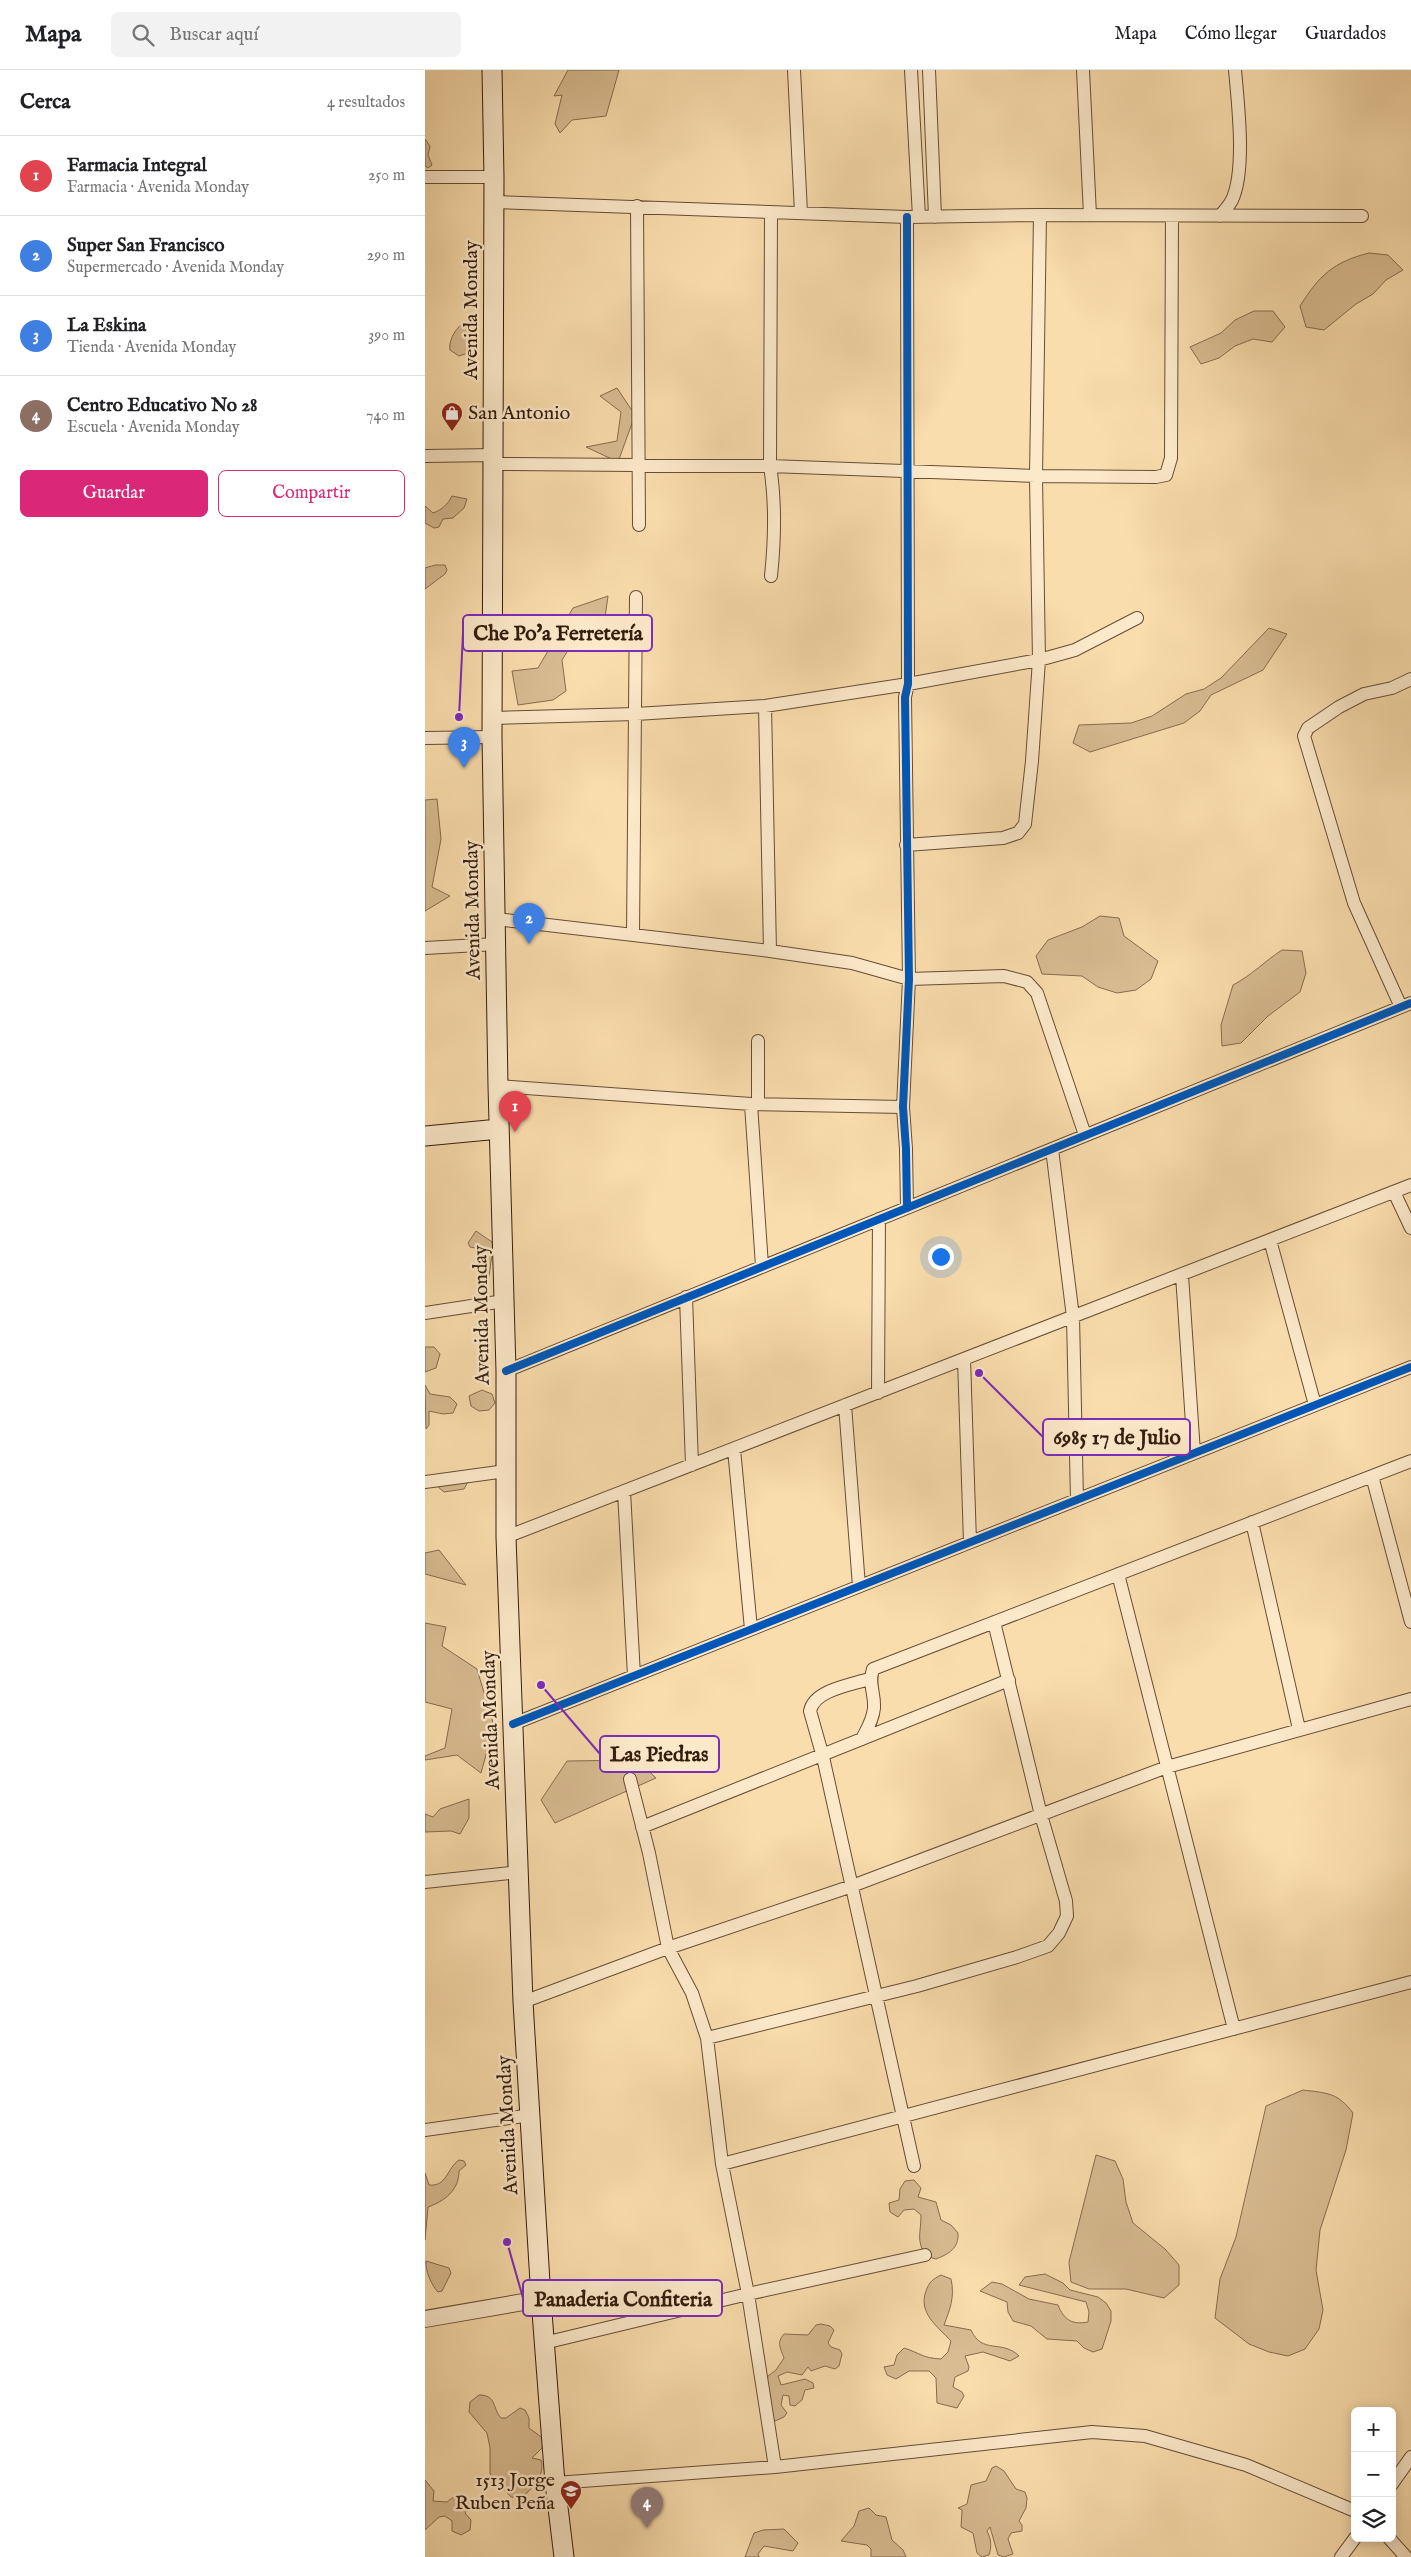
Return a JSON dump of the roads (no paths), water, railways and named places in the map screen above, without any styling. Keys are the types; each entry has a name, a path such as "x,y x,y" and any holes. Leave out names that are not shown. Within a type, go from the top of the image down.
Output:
{"main road":[{"name":"Avenida Monday","path":"492,70 494,176 493,737 498,1086 506,1370 506,1537 523,2002 544,2343 555,2483 565,2557"},
{"path":"425,1136 499,1128"}],"street":[{"path":"794,70 801,212"},
{"path":"907,1208 907,1149 903,1107 909,979 905,697 908,684 907,470 913,217 911,70"},
{"path":"929,70 935,217"},
{"path":"1083,70 1089,215"},
{"path":"1220,216 1231,201 1237,186 1239,154 1235,70"},
{"path":"425,177 494,176"},
{"path":"494,202 913,217 1040,215 1361,216"},
{"path":"637,206 639,525"},
{"path":"771,212 770,466 775,498 776,530 771,576"},
{"path":"906,845 1003,838 1018,833 1025,824 1032,762 1039,660 1036,476 1040,215"},
{"path":"425,456 494,460 907,470 1036,476 1156,477 1166,475 1171,458 1172,216"},
{"path":"633,935 636,597"},
{"path":"493,718 636,714 765,706 908,684 1039,660 1075,650 1137,618"},
{"path":"506,1370 1406,1005 1354,903 1304,736 1308,728 1339,707 1364,694 1392,688 1411,679"},
{"path":"765,706 769,951"},
{"path":"425,738 493,737"},
{"path":"497,919 769,951 852,963 909,979 1004,976 1027,982 1037,993 1085,1135"},
{"path":"425,948 497,944"},
{"path":"758,1040 755,1104 762,1266"},
{"path":"498,1086 755,1104 903,1107"},
{"path":"1052,1149 1073,1317 1077,1500"},
{"path":"506,1537 1411,1185"},
{"path":"1394,1192 1411,1228"},
{"path":"878,1393 879,1219"},
{"path":"1270,1240 1315,1405"},
{"path":"1182,1274 1194,1453"},
{"path":"687,1297 692,1465"},
{"path":"425,1313 504,1301"},
{"path":"964,1359 970,1542"},
{"path":"513,1724 1411,1367"},
{"path":"845,1405 859,1586"},
{"path":"734,1449 751,1629"},
{"path":"862,1739 872,1718 874,1707 869,1679 873,1668 1411,1461"},
{"path":"425,1482 506,1471"},
{"path":"1372,1476 1411,1622"},
{"path":"624,1491 633,1676"},
{"path":"1251,1522 1299,1730"},
{"path":"1119,1574 1234,2029"},
{"path":"707,2038 877,1996 1017,1957 1048,1946 1059,1933 1067,1916 1066,1901 1041,1815 994,1622"},
{"path":"869,1679 819,1696 811,1703 810,1711 823,1757 914,2166"},
{"path":"642,1827 823,1757 862,1739 1009,1680"},
{"path":"523,2002 668,1948 852,1886 1167,1766 1411,1699"},
{"path":"630,1779 668,1948 692,1993 707,2038 722,2164 747,2294 775,2467"},
{"path":"425,1882 519,1872"},
{"path":"722,2164 1411,1982"},
{"path":"425,2130 531,2115"},
{"path":"544,2343 747,2294 925,2255"},
{"path":"425,2319 541,2299"},
{"path":"555,2483 775,2467 1092,2432 1145,2436 1246,2465 1351,2509"},
{"path":"1396,2478 1411,2457"},
{"path":"1341,2557 1352,2542"},
{"path":"1393,2542 1406,2557"}],"place":[{"name":"San Antonio","path":"452,432"},
{"name":"Che Po'a Ferretería","path":"459,717"},
{"name":"La Eskina","path":"464,768"},
{"name":"Super San Francisco","path":"529,944"},
{"name":"Farmacia Integral","path":"515,1132"},
{"name":"6985 17 de Julio","path":"979,1373"},
{"name":"Las Piedras","path":"541,1685"},
{"name":"Panaderia Confiteria","path":"507,2242"},
{"name":"1513 Jorge Ruben Peña","path":"571,2510"},
{"name":"Centro Educativo No 28","path":"647,2528"}]}
